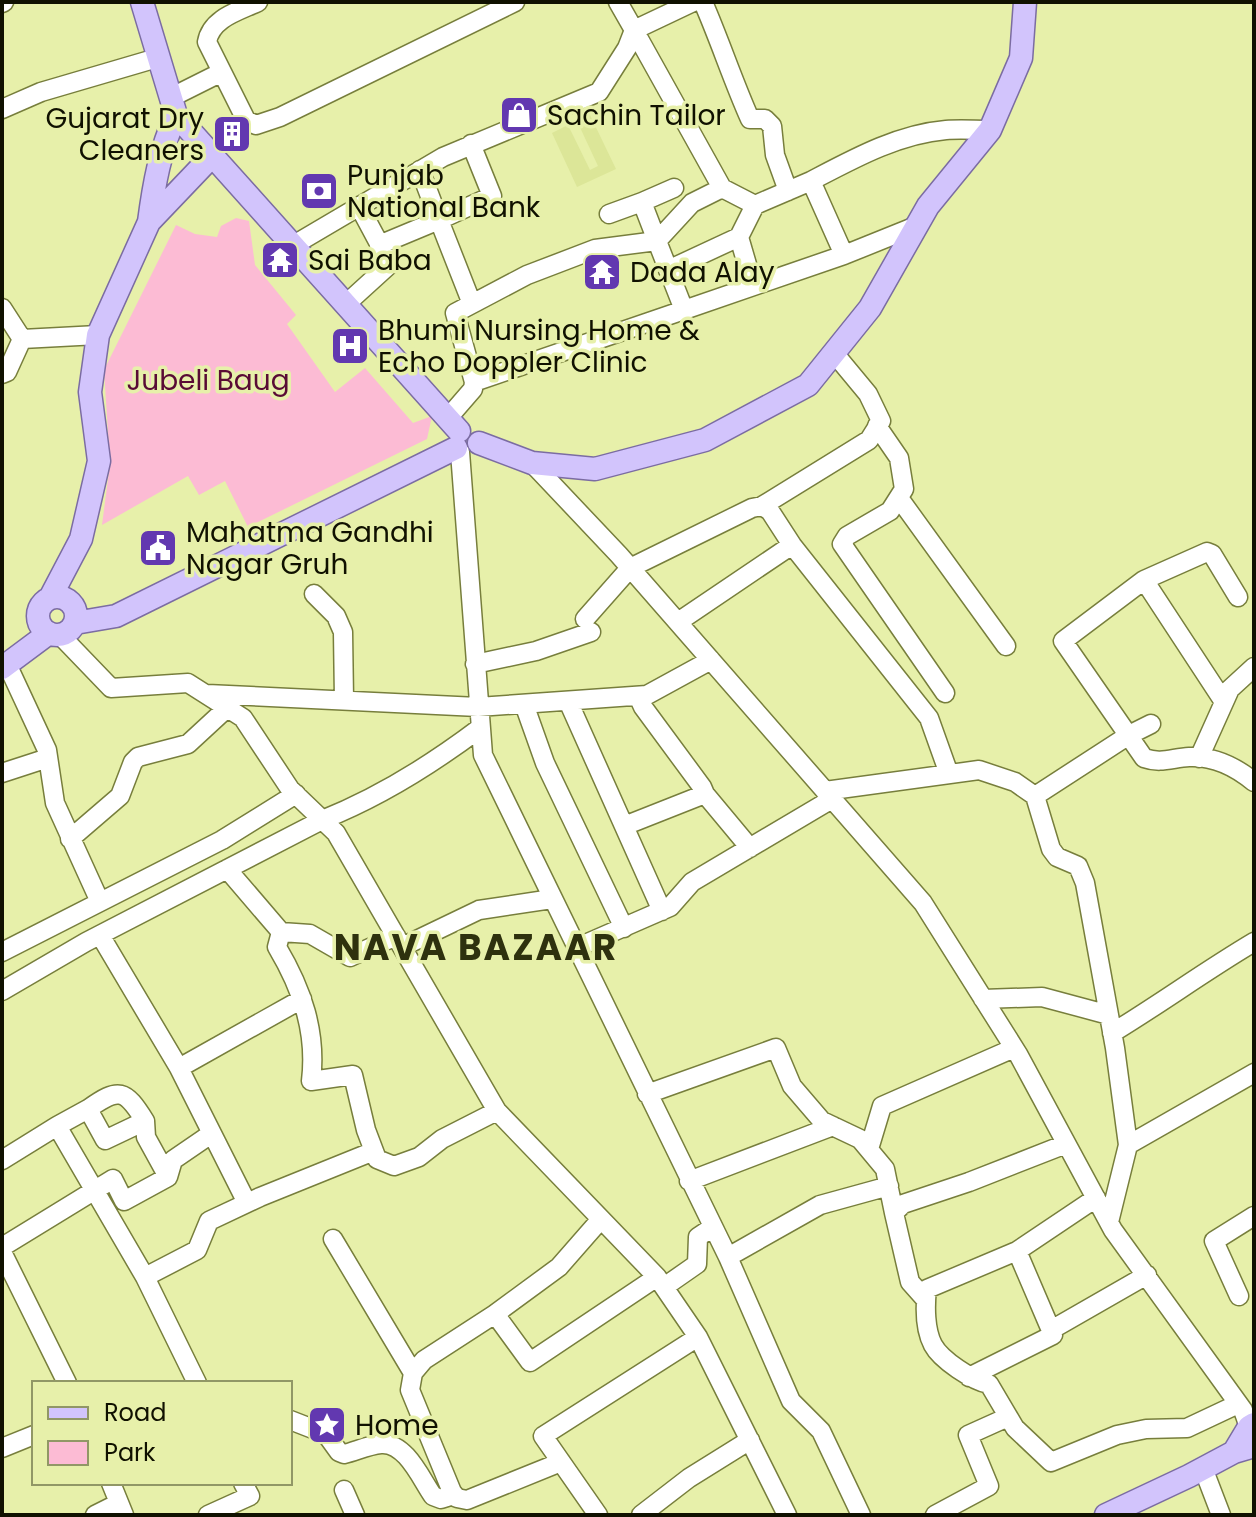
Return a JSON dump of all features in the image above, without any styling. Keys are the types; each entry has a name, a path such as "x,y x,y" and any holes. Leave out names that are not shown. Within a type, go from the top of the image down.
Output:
{"main road":[{"path":"142,2 173,107 211,157 346,304 460,438 532,463 595,469 705,440 808,385 870,308 928,206 990,130 1021,58 1025,2"},
{"path":"173,107 155,177 149,222 98,335 90,392 99,461 81,539 50,598 40,606 37,617 56,628 116,616 460,438"},
{"path":"149,222 211,157"},
{"path":"4,661 56,628 75,610 62,597 50,598"},
{"path":"1106,1515 1203,1468 1247,1426"}],"street":[{"path":"258,2 219,21 208,34 207,42 250,124 266,124 515,2"},
{"path":"618,2 722,188 755,205"},
{"path":"292,246 420,170 471,144 599,92 627,48 634,30 693,2"},
{"path":"703,2 750,119 765,119 772,126 775,155 788,191"},
{"path":"2,109 41,92 157,58"},
{"path":"173,107 222,72"},
{"path":"668,270 739,237 755,205 863,154 917,135 946,130 990,130"},
{"path":"379,245 492,196 471,144"},
{"path":"420,170 472,304"},
{"path":"811,181 844,255"},
{"path":"609,214 674,188"},
{"path":"722,188 692,203 657,241 595,249 527,275 455,313 474,382 460,438 480,728 483,755 728,1257 791,1401 821,1431 861,1515"},
{"path":"642,202 684,310"},
{"path":"346,304 390,264 359,206"},
{"path":"474,382 844,255 916,226"},
{"path":"739,237 753,285"},
{"path":"2,308 22,339"},
{"path":"22,339 98,335"},
{"path":"2,374 7,372 22,339"},
{"path":"475,664 536,651 588,625 630,568 762,506 869,440 881,421 868,394 834,353"},
{"path":"877,426 899,458 904,489 890,511 847,536 842,544 945,693"},
{"path":"532,463 678,622 923,903 1014,1048 1109,1222 1247,1426"},
{"path":"899,498 1006,646"},
{"path":"762,506 770,511 792,545 929,718 949,774"},
{"path":"678,622 792,545"},
{"path":"1238,597 1212,554 1207,552 1144,580 1063,641 1144,758 1157,762 1213,759 1253,779"},
{"path":"1144,580 1224,702"},
{"path":"314,594 336,616 343,632 344,700"},
{"path":"56,628 111,688 188,683 243,718 296,794 336,833 497,1111 660,1282 698,1337 787,1515"},
{"path":"204,693 478,707 647,695 711,660"},
{"path":"4,661 48,758 55,803 100,902"},
{"path":"1199,758 1230,689 1254,667"},
{"path":"638,696 705,794 750,848"},
{"path":"568,701 662,911"},
{"path":"524,704 545,763 624,928"},
{"path":"70,839 120,796 133,762 138,757 188,744 227,708"},
{"path":"1035,796 1151,724"},
{"path":"2,991 100,935 430,766 480,728"},
{"path":"2,773 48,758"},
{"path":"576,948 670,907 692,882 829,795 979,770 1015,782 1035,796 1051,849 1057,857 1078,866 1085,883 1128,1145 1109,1222"},
{"path":"2,952 222,840 296,794"},
{"path":"624,826 705,794"},
{"path":"227,869 281,932 310,934 350,957 479,910 552,899"},
{"path":"281,932 277,947 302,999 314,1055 311,1081 353,1075 366,1130 377,1159 394,1166 419,1157 442,1139 497,1111"},
{"path":"100,935 179,1068 247,1203"},
{"path":"983,999 1042,997 1110,1024 1186,987 1205,971 1254,942"},
{"path":"179,1068 302,999"},
{"path":"647,1094 776,1048 792,1086 822,1121 860,1139 885,1169 910,1282 926,1300"},
{"path":"869,1149 882,1106 1014,1048"},
{"path":"1128,1145 1254,1073"},
{"path":"2,1160 107,1095 116,1093 131,1099 145,1121 146,1137 168,1177"},
{"path":"88,1109 105,1140 145,1121"},
{"path":"57,1126 145,1277 196,1381"},
{"path":"689,1181 833,1126"},
{"path":"66,1381 2,1249 113,1179 124,1201 168,1177 173,1160 211,1134"},
{"path":"894,1213 903,1204 1066,1144"},
{"path":"145,1277 197,1250 209,1221 374,1151"},
{"path":"728,1257 820,1205 889,1186"},
{"path":"1096,1198 1017,1251 927,1289 927,1323 933,1347 969,1377 989,1384 1015,1428 1051,1462 1117,1435 1146,1429 1247,1426"},
{"path":"1239,1296 1214,1241 1254,1216"},
{"path":"561,1462 467,1500 457,1498 410,1390 413,1373 424,1360 559,1267 601,1219"},
{"path":"495,1314 530,1362 660,1282 697,1264 698,1237 713,1227"},
{"path":"333,1239 413,1373"},
{"path":"969,1377 1053,1335 1017,1251"},
{"path":"1051,1330 1147,1275"},
{"path":"598,1515 543,1436 698,1337"},
{"path":"935,1515 989,1486 968,1435 1008,1417"},
{"path":"292,1421 326,1434 344,1454 381,1444 396,1446 433,1496 441,1499 454,1495"},
{"path":"2,1448 32,1436"},
{"path":"641,1515 689,1478 750,1440"},
{"path":"1203,1468 1221,1515"},
{"path":"95,1515 122,1509 112,1485"},
{"path":"208,1515 250,1496 244,1485"},
{"path":"344,1490 355,1515"}],"shaded area":[{"path":"590,115 616,169 577,187 552,133 568,125 590,170 598,166 577,121"}],"green space":[{"name":"Jubeli Baug","path":"236,218 249,221 255,265 296,315 287,324 335,392 365,368 413,423 432,416 427,439 248,527 225,481 199,495 188,476 102,525 110,464 104,370 176,225 195,234 217,237 221,226"}],"place":[{"name":"Sachin Tailor","path":"519,115"},
{"name":"Gujarat Dry Cleaners","path":"232,134"},
{"name":"Punjab National Bank","path":"319,191"},
{"name":"Sai Baba","path":"280,260"},
{"name":"Dada Alay","path":"602,272"},
{"name":"Bhumi Nursing Home & Echo Doppler Clinic","path":"350,346"},
{"name":"Mahatma Gandhi Nagar Gruh","path":"158,548"},
{"name":"Home","path":"327,1425"}],"district":[{"name":"NAVA BAZAAR","path":"476,947"}]}
